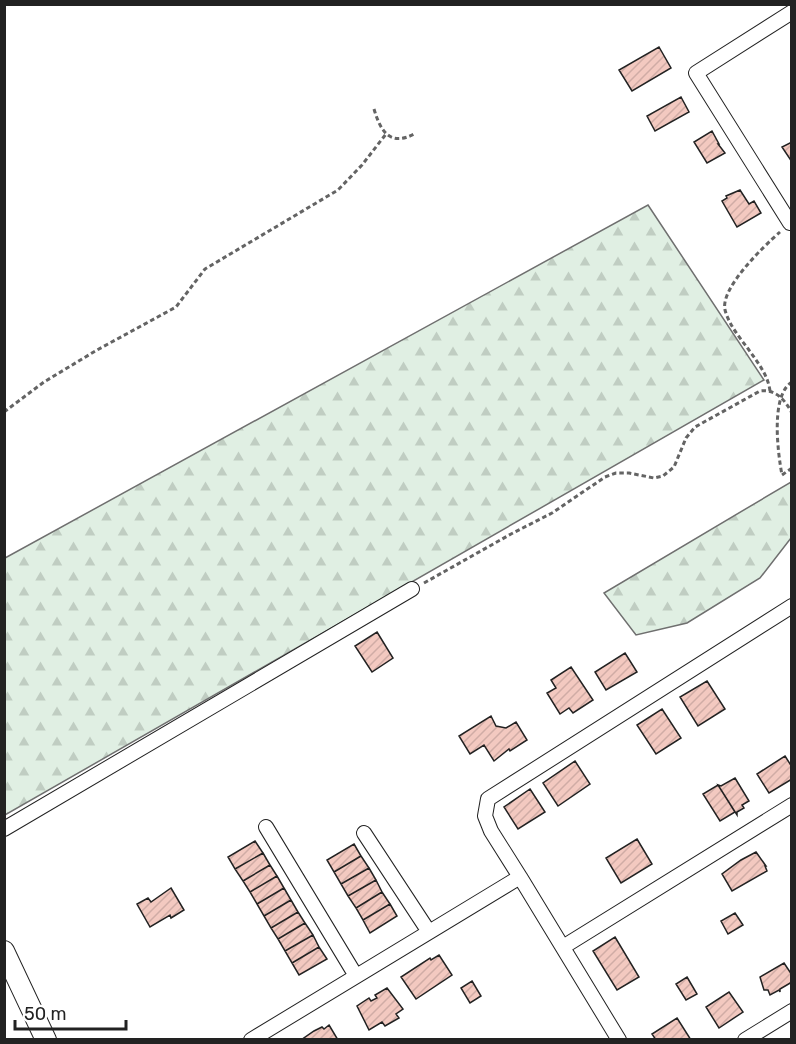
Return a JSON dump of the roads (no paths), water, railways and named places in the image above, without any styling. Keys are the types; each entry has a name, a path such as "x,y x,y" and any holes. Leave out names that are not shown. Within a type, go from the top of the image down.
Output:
{"main road":[{"path":"4,951 46,1040"}],"street":[{"path":"791,222 696,73 792,12"},
{"path":"4,829 412,589"},
{"path":"619,1040 491,831 485,816 488,799 792,606"},
{"path":"563,947 792,805"},
{"path":"266,827 356,976"},
{"path":"364,832 429,932"},
{"path":"251,1040 520,878"},
{"path":"745,1040 792,1011"}]}
